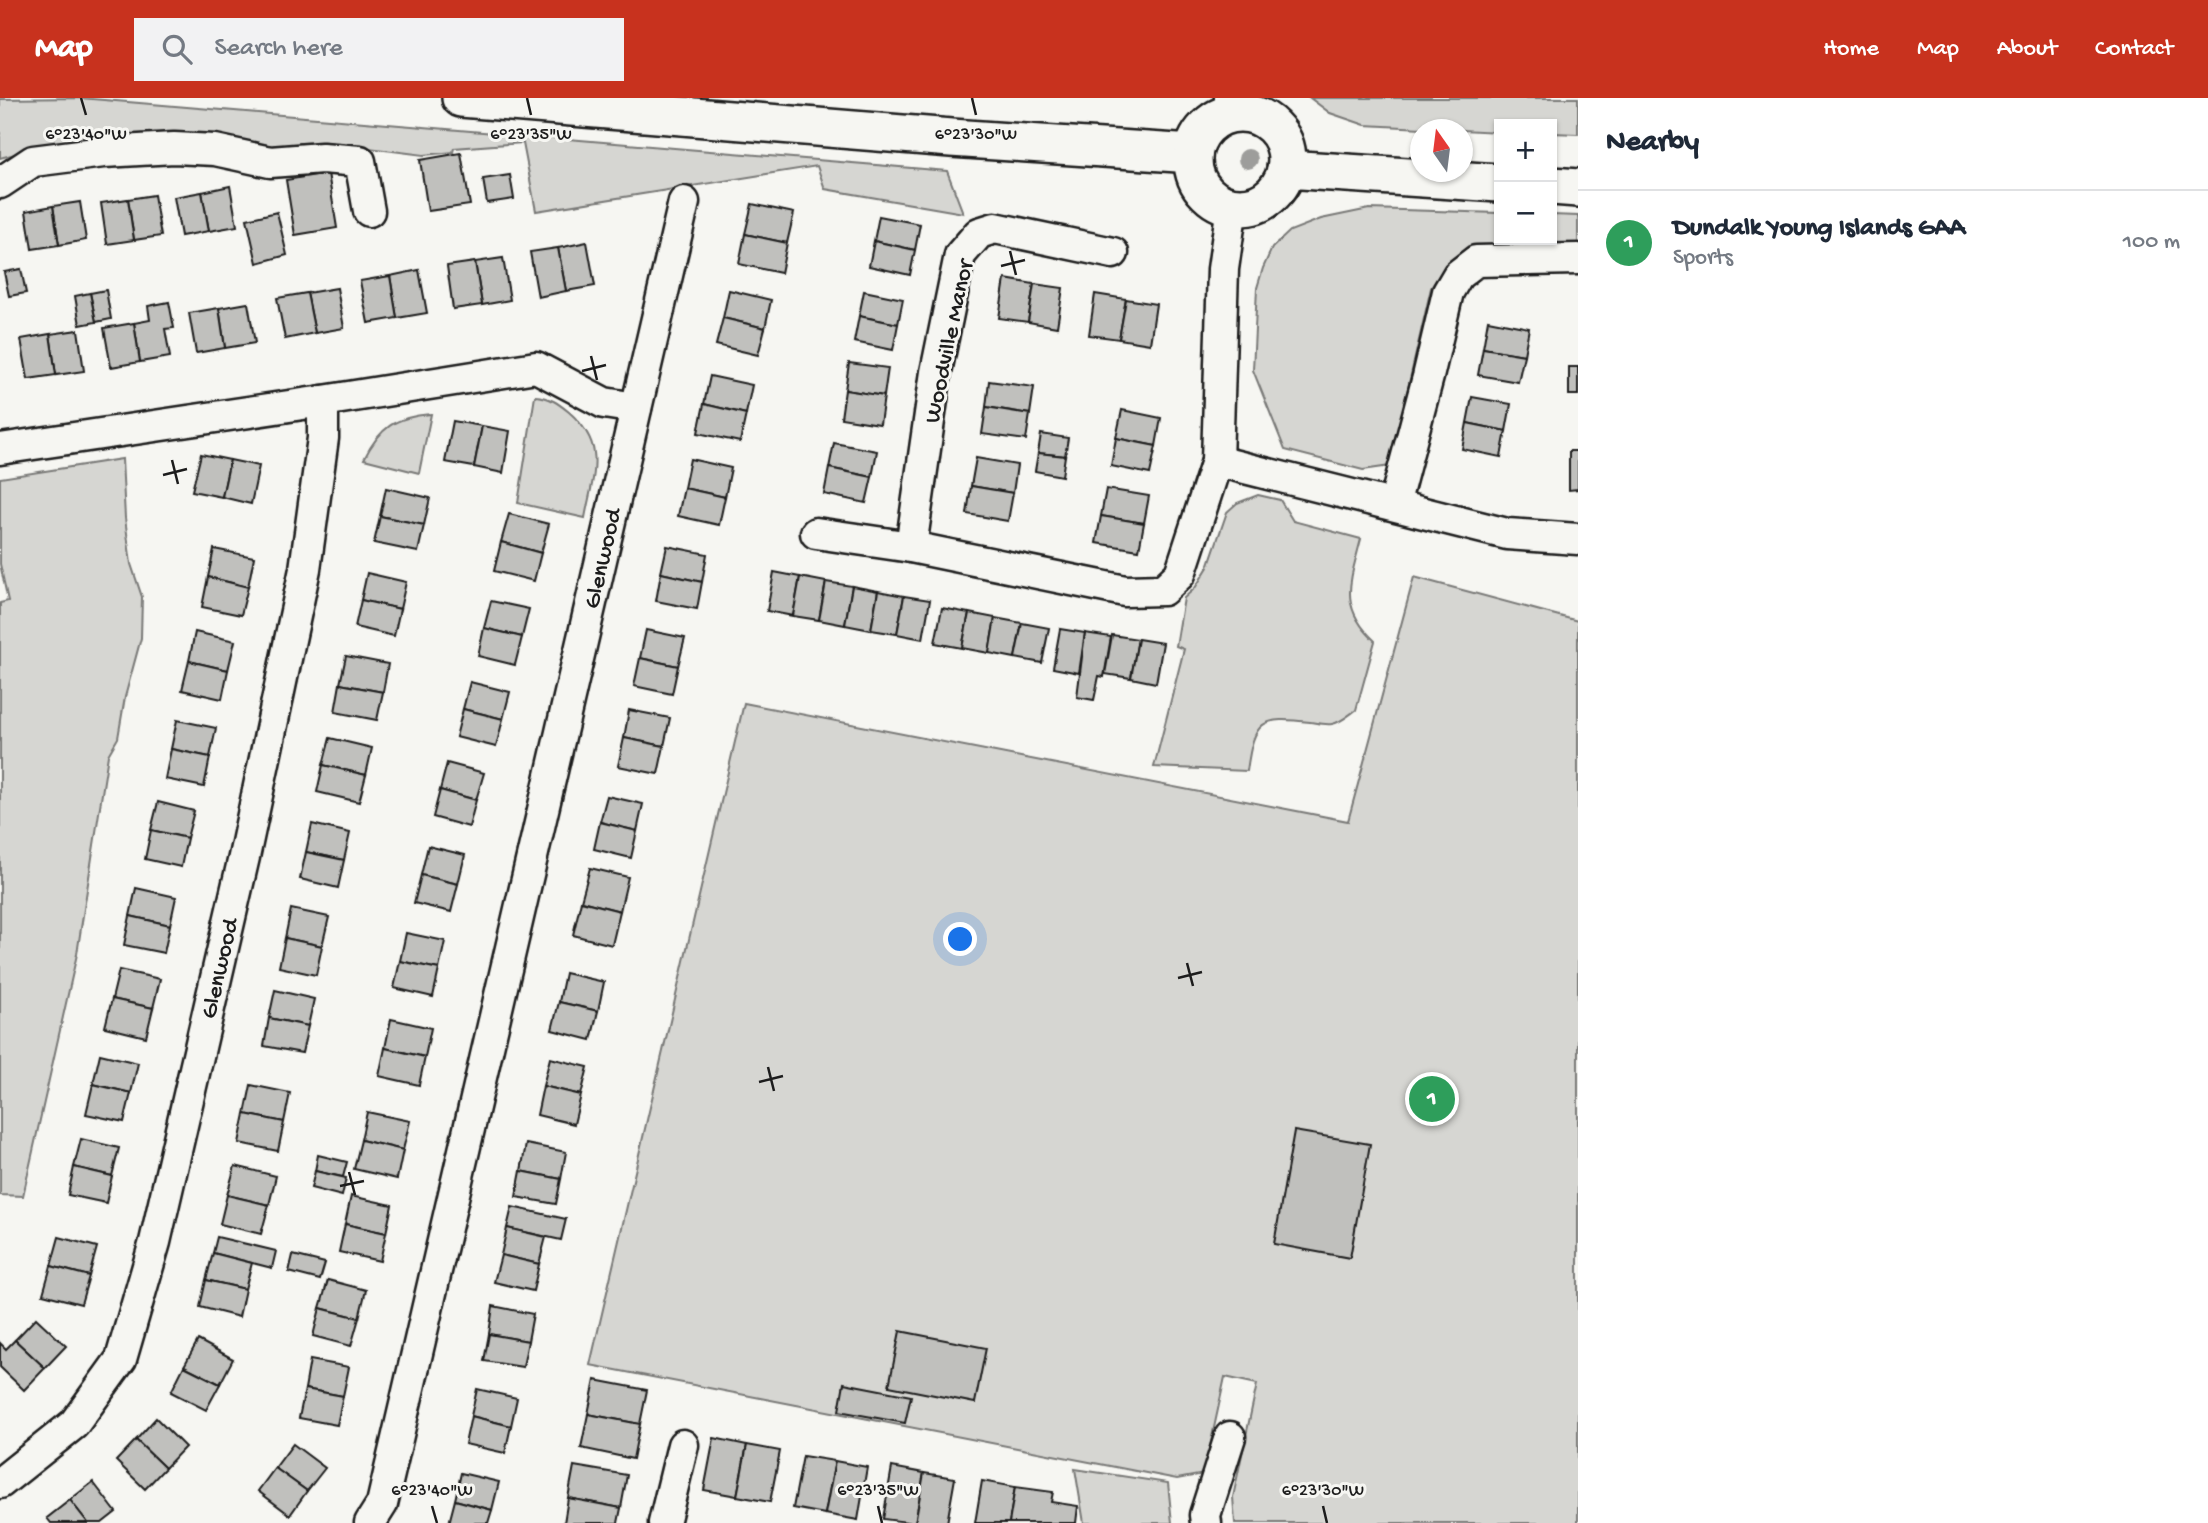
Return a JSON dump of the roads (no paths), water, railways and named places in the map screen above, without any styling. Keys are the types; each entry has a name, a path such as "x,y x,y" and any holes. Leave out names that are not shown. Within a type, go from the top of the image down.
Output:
{"street":[{"path":"461,98 951,138 1193,153"},
{"path":"1232,106 1273,126 1281,136 1285,148 1286,169 1278,188 1261,202 1232,206 1213,198 1198,183 1193,166 1193,153 1199,136 1208,125 1232,106"},
{"path":"0,183 33,161 104,152 174,148 215,150 270,162 322,158 360,161 369,211"},
{"path":"1286,169 1494,183"},
{"path":"1557,186 1578,188"},
{"name":"Glenwood","path":"370,1523 382,1504 684,202"},
{"path":"816,533 911,548 1125,591 1163,590 1180,574 1217,461 1223,269 1232,206"},
{"name":"Woodville Manor","path":"911,548 936,372 960,255 979,233 995,228 1113,253"},
{"path":"1394,505 1448,292 1458,275 1476,261 1578,259"},
{"path":"0,449 536,367 604,403 636,408"},
{"name":"Glenwood","path":"0,1483 74,1424 121,1359 156,1242 250,831 304,569 323,438 323,401"},
{"path":"1217,461 1507,534 1578,539"},
{"path":"1206,1523 1205,1515 1230,1437"},
{"path":"664,1523 683,1445"}],"place":[{"name":"Dundalk Young Islands GAA","path":"1432,1099"}]}
